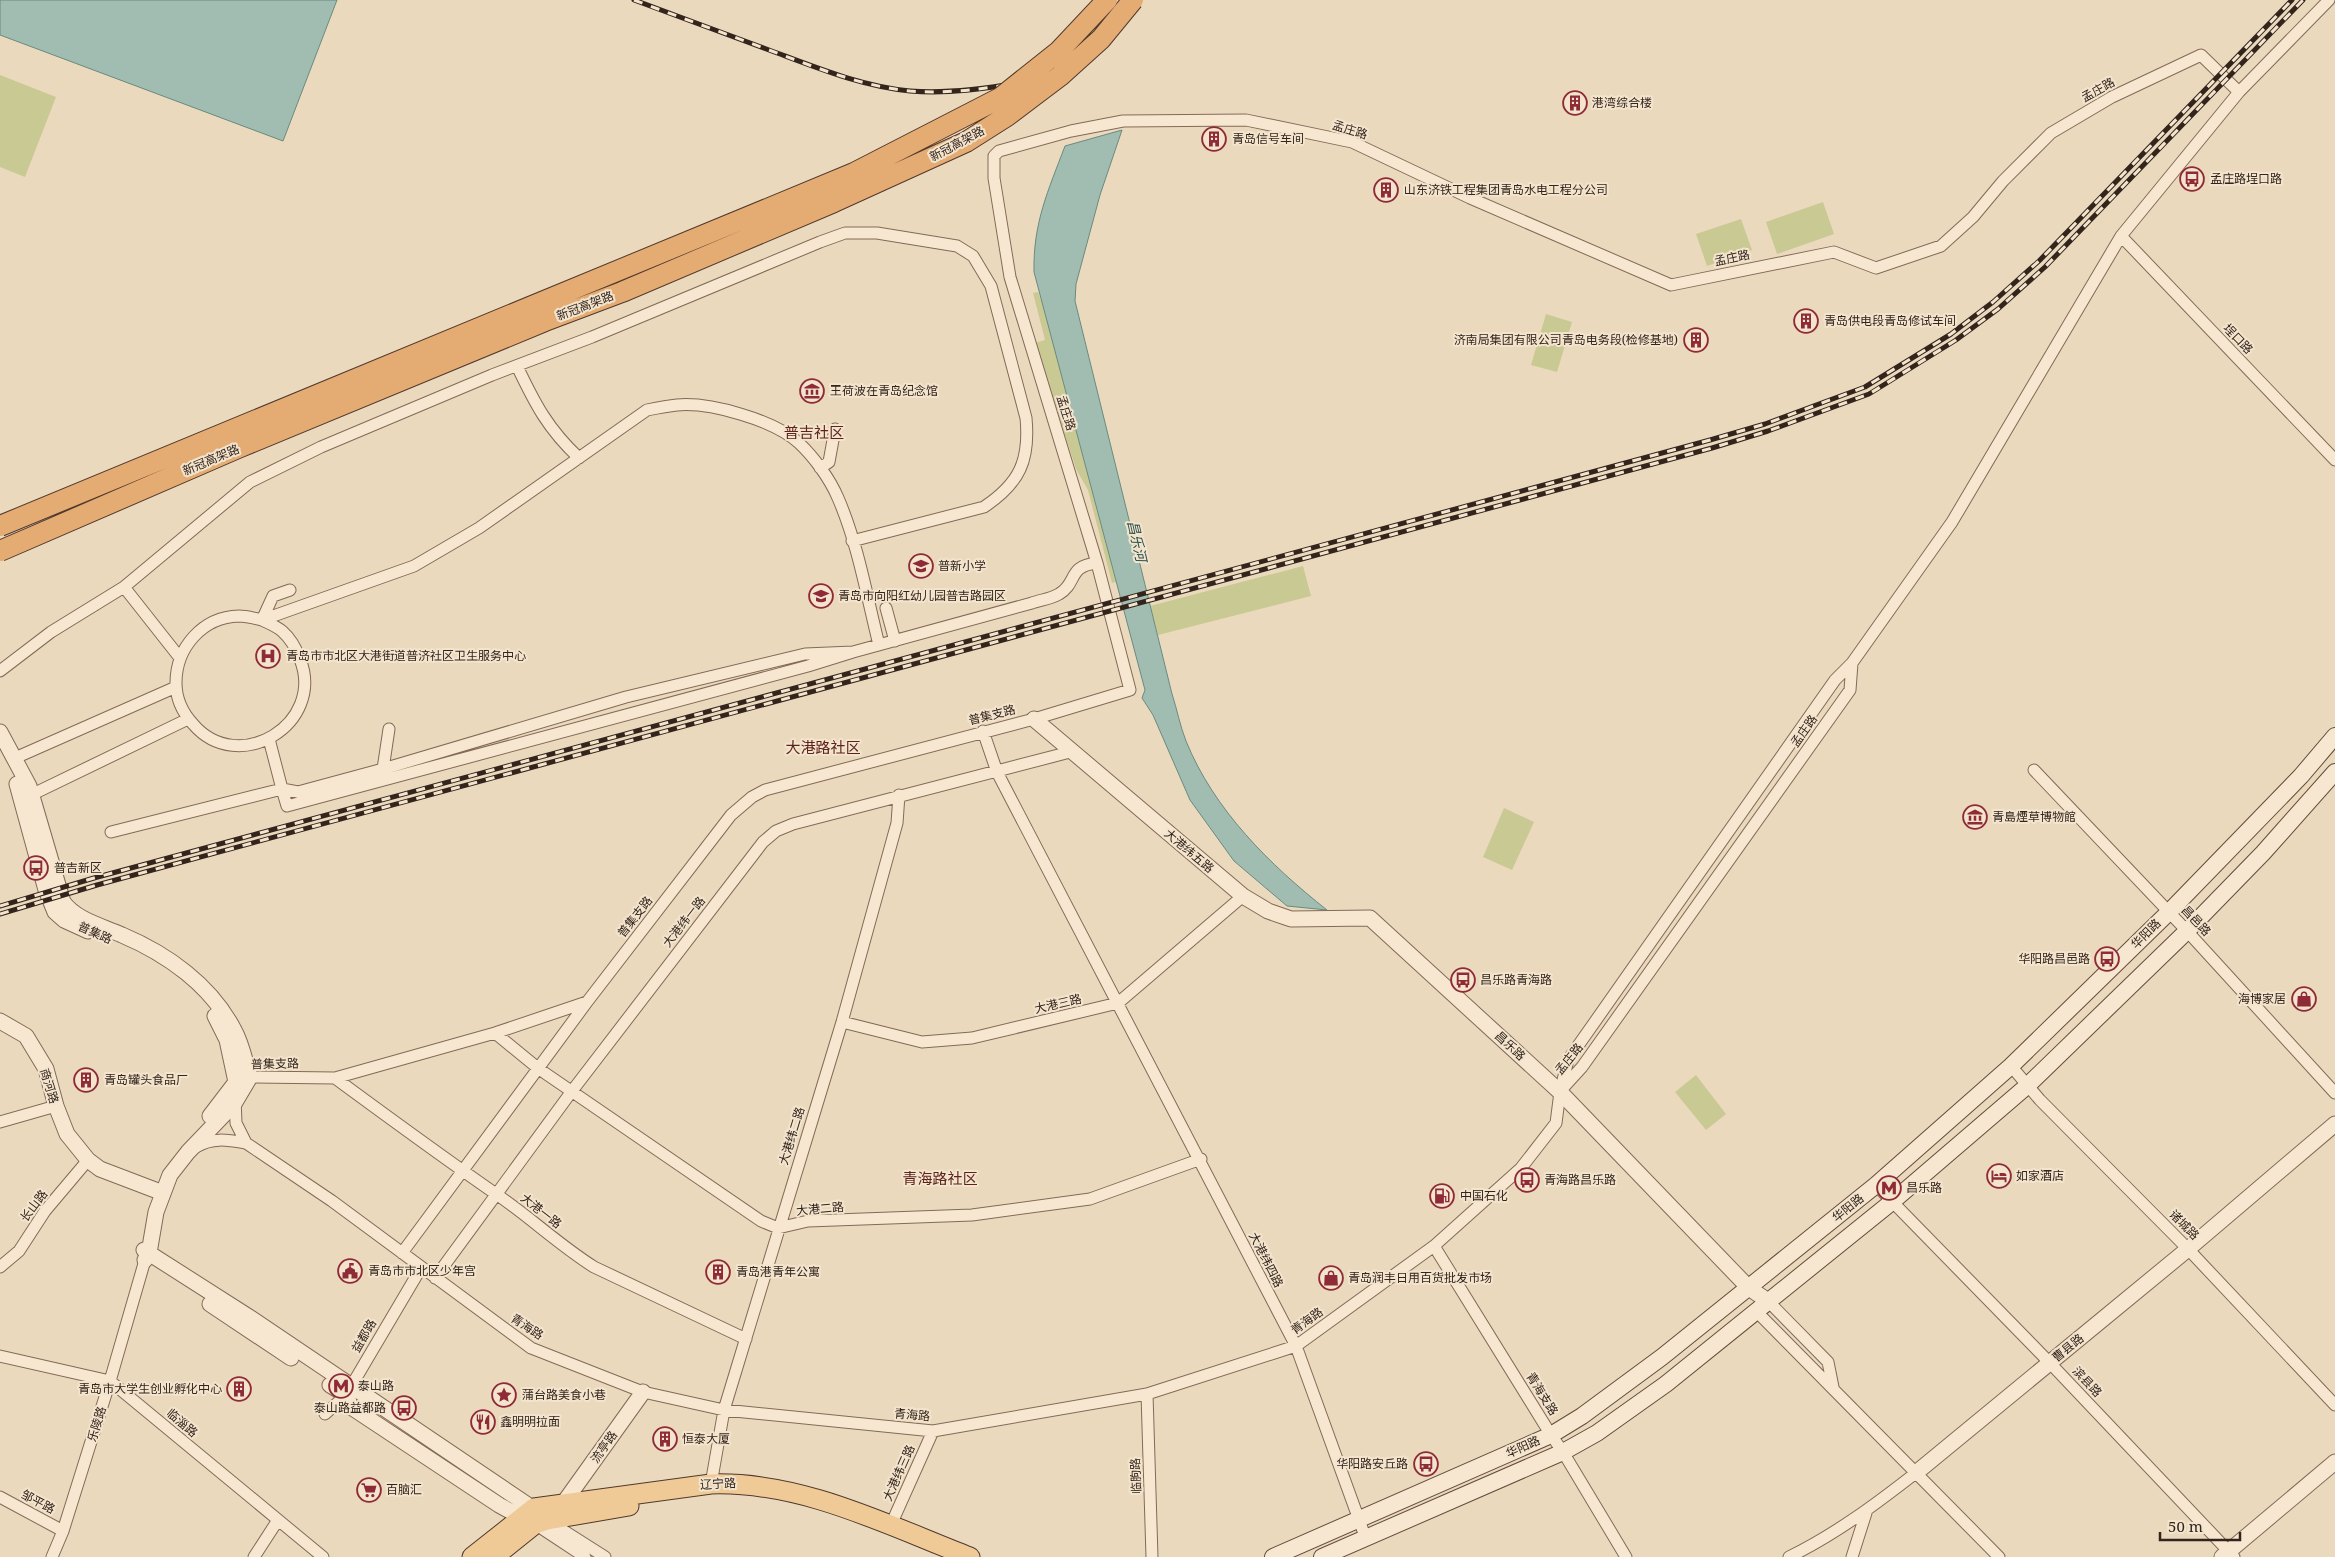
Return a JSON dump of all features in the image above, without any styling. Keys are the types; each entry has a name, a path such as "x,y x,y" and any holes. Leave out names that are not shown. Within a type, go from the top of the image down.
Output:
{"highway":[{"name":"新冠高架路","path":"0,526 854,173 1000,98 1059,51 1108,0"},
{"name":"新冠高架路","path":"0,551 238,448 545,321 630,288 834,202 950,149 1007,116 1060,76 1101,39 1133,0"}],"main road":[{"name":"华阳路","path":"1272,1557 1551,1435 1582,1416 1662,1357 1876,1185 2011,1066 2169,912 2301,776 2335,736"},
{"name":"华阳路","path":"1322,1557 1564,1452 1596,1433 1666,1384 1893,1201 2027,1086 2187,930 2263,852 2335,772"},
{"name":"辽宁路","path":"472,1557 534,1517 566,1504 711,1484 740,1483 782,1489 822,1501 970,1557"},
{"name":"辽宁路","path":"534,1517 710,1495 737,1494 778,1501 819,1512 938,1557"},
{"path":"494,1557 534,1517"}],"street":[{"name":"孟庄路","path":"1560,1092 1568,1060 1835,680 1852,664 1952,522 2121,236 2239,92 2328,0"},
{"name":"孟庄路","path":"1034,719 1130,690 1097,563 1010,276 994,178 994,156 999,151 1070,131 1123,121 1246,120 1352,142 1470,198 1671,284 1834,252 1876,268 1941,246 1973,217 2003,181 2051,133 2112,97 2201,55 2239,92"},
{"path":"0,671 51,632 124,587 250,482 321,447 845,233 877,233 957,246 973,256 992,286 1026,418 1028,440 1024,461 1011,485 1001,496 984,507 852,541"},
{"name":"埕口路","path":"2121,236 2335,460"},
{"path":"517,366 535,406 560,440 579,458"},
{"path":"262,620 414,566 479,528 647,410 679,405 717,408 757,418 798,442 820,468 838,498 852,541 879,645"},
{"path":"820,468 830,462 835,429"},
{"path":"269,738 287,806 789,672 1059,594 1070,583 1076,570 1086,564 1097,563"},
{"path":"124,587 180,658"},
{"path":"262,620 273,596 290,590"},
{"path":"886,608 894,641"},
{"path":"239,616 262,620 281,631 296,648 304,669 305,692 297,713 283,730 264,742 241,746 219,743 199,732 184,715 176,694 176,671 183,649 197,632 217,620 239,616"},
{"path":"111,832 282,789 298,792 383,769 626,697 804,654 853,652"},
{"name":"孟庄路","path":"1560,1092 1582,1067 1850,690 1852,664"},
{"path":"15,758 176,687"},
{"path":"31,795 188,719"},
{"name":"普集支路","path":"236,1082 250,1077 335,1078 495,1033 587,1002 731,815 752,797 765,790 1034,719"},
{"name":"大港纬五路","path":"1034,719 1070,752 1243,896 1268,911 1291,919 1370,918"},
{"path":"383,769 389,729"},
{"name":"大港纬四路","path":"983,731 997,772 1201,1159 1296,1346 1366,1539"},
{"path":"0,732 15,758 31,795 63,902 69,910 83,918 142,943 164,956 195,981 217,1002 236,1032 250,1077"},
{"name":"普集路","path":"0,749 19,787 46,890 55,912 64,920 132,950 163,967 207,1004 220,1022 227,1040 236,1082"},
{"name":"大港纬一路","path":"435,1278 572,1091 763,842 776,831 793,824 899,795 997,772 1070,752"},
{"name":"昌邑路","path":"2034,770 2187,930 2335,1093"},
{"name":"大港纬二路","path":"711,1484 724,1410 842,1022 897,823 899,795"},
{"name":"大港三路","path":"842,1022 922,1042 972,1038 1118,1004 1243,896"},
{"name":"昌乐路","path":"1370,918 1560,1092 1749,1288 1762,1306 1833,1387 1999,1557"},
{"path":"402,1253 587,1002"},
{"name":"商河路","path":"0,1021 26,1036 46,1069 56,1106 67,1134 88,1160 100,1170 132,1182 160,1189"},
{"path":"495,1033 539,1069 761,1221 778,1228"},
{"name":"诸城路","path":"2011,1066 2027,1086 2188,1249 2335,1405"},
{"name":"乐陵路","path":"146,1254 148,1210 160,1189 188,1152 234,1104 250,1077"},
{"name":"大港一路","path":"335,1078 594,1267 746,1340"},
{"path":"236,1082 234,1104 236,1123 246,1143"},
{"name":"乐陵路","path":"52,1557 64,1531 110,1381 146,1254 166,1167 236,1082"},
{"name":"青海路","path":"188,1152 206,1141 224,1140 246,1143 332,1201 420,1268 531,1348 643,1392 724,1410 933,1431 1147,1394 1296,1346 1434,1246 1521,1168 1556,1123 1560,1092"},
{"path":"0,1122 56,1106"},
{"name":"曹县路","path":"1789,1557 1815,1544 1866,1513 2188,1249 2335,1124"},
{"name":"大港二路","path":"778,1228 808,1221 972,1214 1090,1199 1201,1159"},
{"path":"88,1160 160,1189"},
{"name":"长山路","path":"0,1267 19,1251 45,1211 88,1160"},
{"path":"132,1182 147,1200 148,1210"},
{"name":"滨县路","path":"1876,1185 2050,1362 2228,1555"},
{"name":"青海支路","path":"1434,1246 1551,1435 1564,1452 1626,1557"},
{"path":"146,1254 534,1517 604,1557"},
{"name":"益都路","path":"325,1414 348,1391 420,1268"},
{"name":"临淄路","path":"0,1356 110,1381 323,1557"},
{"name":"流亭路","path":"566,1504 643,1392"},
{"name":"临朐路","path":"1147,1394 1152,1557"},
{"name":"大港纬三路","path":"890,1527 933,1431"},
{"path":"2228,1555 2335,1462"},
{"name":"邹平路","path":"0,1497 64,1531"},
{"path":"1852,1557 1866,1513"},
{"path":"534,1517 584,1557"},
{"path":"254,1557 278,1520"}],"green space":[{"path":"0,75 56,97 25,177 0,167"},
{"path":"1823,202 1834,234 1777,254 1766,222"},
{"path":"1741,219 1752,250 1707,266 1696,234"},
{"path":"1038,292 1116,582 1112,583 1088,490 1076,469 1035,343 1045,340 1033,293"},
{"path":"1546,314 1572,322 1557,372 1531,365"},
{"path":"1303,566 1311,596 1158,635 1150,606"},
{"path":"1504,808 1534,822 1512,870 1483,857"},
{"path":"1696,1075 1726,1114 1706,1130 1675,1092"}],"shaded area":[{"path":"0,0 337,0 283,141 0,35"},
{"path":"1122,130 1100,195 1076,284 1075,301 1172,694 1186,741 1212,790 1228,813 1265,855 1327,910 1287,906 1234,861 1190,800 1153,715 1142,698 1145,690 1034,272 1034,254 1039,222 1047,193 1065,146"}],"railway":[{"path":"634,0 821,69 873,85 910,91 938,92 981,89 1023,82"},
{"path":"0,906 94,878 1710,440 1765,424 1865,387 1951,334 1993,302 2039,261 2292,0"},
{"path":"0,914 97,885 1712,448 1768,431 1869,394 1956,340 1998,309 2045,267 2303,0"}],"place":[{"name":"港湾综合楼","path":"1575,103"},
{"name":"青岛信号车间","path":"1214,139"},
{"name":"孟庄路埕口路","path":"2192,179"},
{"name":"山东济铁工程集团青岛水电工程分公司","path":"1386,190"},
{"name":"青岛供电段青岛修试车间","path":"1806,321"},
{"name":"济南局集团有限公司青岛电务段(检修基地)","path":"1696,340"},
{"name":"王荷波在青岛纪念馆","path":"812,391"},
{"name":"普新小学","path":"921,566"},
{"name":"青岛市向阳红幼儿园普吉路园区","path":"821,596"},
{"name":"青岛市市北区大港街道普济社区卫生服务中心","path":"268,656"},
{"name":"青島煙草博物館","path":"1975,817"},
{"name":"普吉新区","path":"36,868"},
{"name":"华阳路昌邑路","path":"2107,959"},
{"name":"昌乐路青海路","path":"1463,980"},
{"name":"海博家居","path":"2304,999"},
{"name":"青岛罐头食品厂","path":"86,1080"},
{"name":"如家酒店","path":"1999,1176"},
{"name":"青海路昌乐路","path":"1527,1180"},
{"name":"昌乐路","path":"1889,1188"},
{"name":"中国石化","path":"1442,1196"},
{"name":"青岛市市北区少年宫","path":"350,1271"},
{"name":"青岛港青年公寓","path":"718,1272"},
{"name":"青岛润丰日用百货批发市场","path":"1331,1278"},
{"name":"泰山路","path":"341,1386"},
{"name":"青岛市大学生创业孵化中心","path":"239,1389"},
{"name":"蒲台路美食小巷","path":"504,1395"},
{"name":"泰山路益都路","path":"404,1408"},
{"name":"鑫明明拉面","path":"483,1422"},
{"name":"恒泰大厦","path":"665,1439"},
{"name":"华阳路安丘路","path":"1426,1464"},
{"name":"百脑汇","path":"369,1490"}],"district":[{"name":"普吉社区","path":"814,433"},
{"name":"大港路社区","path":"823,748"},
{"name":"青海路社区","path":"940,1179"}],"water label":[{"name":"昌乐河","path":"1137,541"}]}
